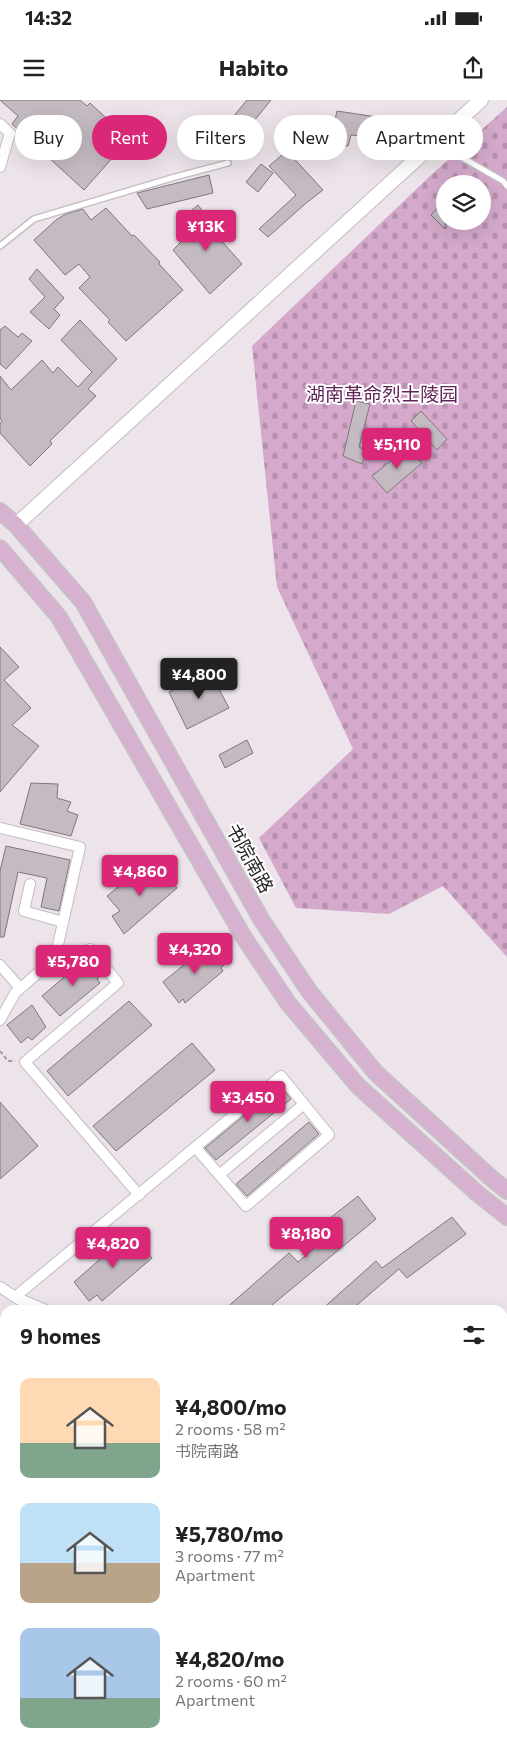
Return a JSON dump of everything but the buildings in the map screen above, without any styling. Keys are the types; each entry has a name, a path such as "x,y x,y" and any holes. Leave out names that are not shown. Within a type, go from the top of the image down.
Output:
{"main road":[{"name":"书院南路","path":"0,511 16,525 82,602 262,919 309,991 375,1072 507,1191"},
{"path":"0,548 59,617 243,936 288,1003 358,1086 477,1193 507,1217"}],"street":[{"path":"465,115 481,100"},
{"path":"0,124 10,133 0,167"},
{"path":"16,525 415,160"},
{"path":"0,1020 15,993 55,958 80,846 1,828"},
{"path":"30,884 24,911 64,922"},
{"path":"90,949 118,983 25,1062 139,1195"},
{"path":"0,965 20,988"},
{"path":"15,1298 281,1076 329,1135 246,1206 196,1148"},
{"path":"219,1175 304,1104"},
{"path":"0,1287 27,1305"},
{"path":"15,1298 33,1305"}],"lane":[{"path":"466,160 507,186"},
{"path":"0,246 34,219 228,163"}],"path":[{"path":"0,1051 8,1061 25,1062"}],"green space":[{"name":"湖南革命烈士陵园","path":"507,107 507,957 443,886 389,914 296,908 259,838 353,749 277,587 252,346 448,160 483,160 483,129"}]}
